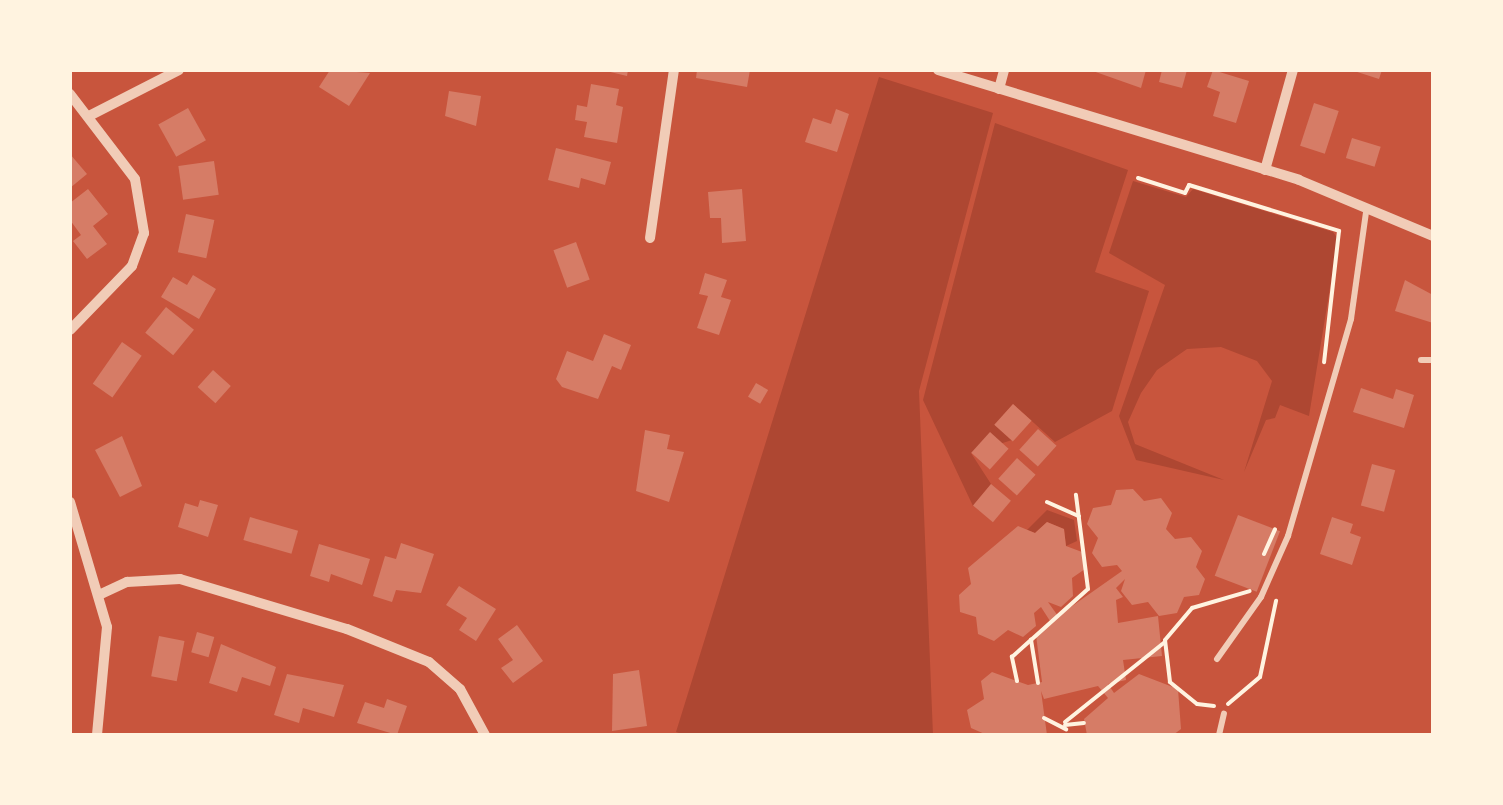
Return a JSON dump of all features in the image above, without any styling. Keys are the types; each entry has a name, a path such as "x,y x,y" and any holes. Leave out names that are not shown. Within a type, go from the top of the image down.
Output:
{"street":[{"path":"89,116 179,70"},
{"path":"650,238 674,70"},
{"path":"938,70 1265,170 1433,236"},
{"path":"999,89 1004,70"},
{"path":"1265,170 1293,70"},
{"path":"70,94 135,179 144,233 120,281 70,330"},
{"path":"70,502 101,594 107,644 97,735"},
{"path":"101,594 128,582 180,579 348,628 429,662 460,688 484,735"}],"lane":[{"path":"1217,659 1261,598 1288,536 1351,319 1366,212"},
{"path":"1421,360 1433,360"},
{"path":"1219,735 1224,714"}],"path":[{"path":"1138,178 1185,193 1189,185 1339,232 1320,380"},
{"path":"1017,681 1012,657 1088,589 1076,496"},
{"path":"1047,502 1079,516"},
{"path":"1031,640 1038,683"},
{"path":"1066,725 1165,642"},
{"path":"1094,698 1100,705"},
{"path":"1044,718 1066,725 1084,723"}],"shaded area":[{"path":"879,77 993,113 919,391 933,735 685,735 676,732"},
{"path":"995,123 1128,170 1095,272 1149,291 1112,411 1055,442 1013,404 995,425 1012,440 971,453 991,484 973,506 923,400"},
{"path":"1133,181 1186,197 1193,189 1333,232 1338,239 1309,416 1280,405 1275,418 1266,420 1244,472 1272,381 1257,361 1221,347 1187,349 1157,370 1141,393 1128,422 1135,444 1224,480 1136,460 1119,416 1165,285 1109,253"},
{"path":"1047,510 1074,520 1077,541 1066,546 1064,529 1047,522 1035,533 1027,530"}],"building":[{"path":"330,70 370,73 349,106 319,87"},
{"path":"602,70 628,70 627,76"},
{"path":"697,70 750,70 747,87 696,78"},
{"path":"1090,70 1146,70 1141,88"},
{"path":"1162,70 1187,70 1182,88 1159,82"},
{"path":"1213,70 1249,81 1236,123 1213,116 1220,92 1207,87"},
{"path":"1351,70 1382,70 1379,79"},
{"path":"591,84 619,89 616,105 623,107 617,143 584,137 587,122 575,120 577,105 587,107"},
{"path":"449,91 481,96 476,126 445,116"},
{"path":"1314,103 1339,111 1325,154 1300,146"},
{"path":"188,108 206,140 176,157 158,124"},
{"path":"836,109 849,114 837,152 805,142 813,118 831,124"},
{"path":"1352,138 1381,147 1375,167 1346,158"},
{"path":"556,148 611,162 605,185 581,178 579,188 548,180"},
{"path":"70,154 87,174 70,188"},
{"path":"214,161 219,195 183,200 178,166"},
{"path":"88,189 108,214 93,226 107,244 87,259 73,241 81,235 70,220 70,203"},
{"path":"742,189 746,241 722,243 721,218 710,218 708,192"},
{"path":"186,214 214,220 206,258 178,252"},
{"path":"576,242 590,280 567,288 553,250"},
{"path":"705,273 727,280 721,297 731,300 719,335 697,328 708,296 699,294"},
{"path":"193,275 216,289 199,319 161,297 173,277 187,285"},
{"path":"1405,280 1433,295 1433,323 1395,311"},
{"path":"166,307 194,330 173,355 145,333"},
{"path":"604,334 631,345 621,370 612,366 598,399 562,387 556,379 567,351 593,361"},
{"path":"122,342 142,356 112,398 93,384"},
{"path":"213,370 231,386 215,403 198,387"},
{"path":"756,383 768,390 760,404 748,397"},
{"path":"1361,388 1393,399 1396,389 1414,395 1404,428 1353,412"},
{"path":"1013,404 1032,421 1013,442 994,425"},
{"path":"1038,429 1057,446 1038,467 1019,450"},
{"path":"645,430 670,435 667,449 684,452 669,502 636,491"},
{"path":"990,432 1009,449 990,470 971,453"},
{"path":"122,436 142,486 120,497 95,450"},
{"path":"1017,458 1036,475 1017,496 998,479"},
{"path":"1372,464 1395,470 1384,512 1361,506"},
{"path":"991,484 1011,501 993,522 973,505"},
{"path":"1133,489 1144,501 1161,498 1172,513 1166,529 1175,539 1191,537 1202,551 1196,567 1205,579 1199,595 1184,597 1177,613 1159,616 1148,602 1132,605 1121,591 1125,579 1116,588 1123,597 1116,600 1118,623 1158,616 1162,656 1123,660 1126,680 1108,684 1114,693 1139,674 1178,689 1181,729 1173,735 1087,735 1084,719 1108,698 1098,686 1044,699 1041,691 1047,735 987,735 971,728 967,710 984,699 981,681 992,672 1028,685 1042,682 1036,635 1050,621 1041,607 1034,613 1036,626 1023,637 1008,630 994,641 978,634 976,617 960,612 959,595 971,584 968,568 1018,526 1035,533 1047,522 1064,529 1066,546 1082,552 1085,569 1072,578 1073,596 1061,607 1048,602 1058,616 1122,571 1117,565 1102,567 1092,553 1098,538 1087,524 1093,508 1111,505 1116,490"},
{"path":"200,500 218,505 208,537 178,527 185,503 198,507"},
{"path":"1238,515 1280,531 1257,592 1215,576"},
{"path":"250,517 298,531 291,554 243,540"},
{"path":"1332,517 1353,524 1350,533 1361,537 1352,565 1320,554"},
{"path":"401,543 434,554 421,593 396,590 392,602 373,596 385,556 396,559"},
{"path":"319,544 370,559 362,585 331,574 329,582 310,576"},
{"path":"459,586 496,609 476,641 459,630 467,618 446,605"},
{"path":"517,625 543,661 513,683 501,668 513,660 498,639"},
{"path":"197,632 214,637 209,657 191,652"},
{"path":"159,636 185,641 177,681 151,676"},
{"path":"221,644 276,667 270,686 242,677 237,692 209,683"},
{"path":"639,670 647,726 612,731 613,674"},
{"path":"287,674 344,685 334,717 303,708 299,723 274,715"},
{"path":"387,699 407,706 397,735 357,723 365,702 384,708"}]}
